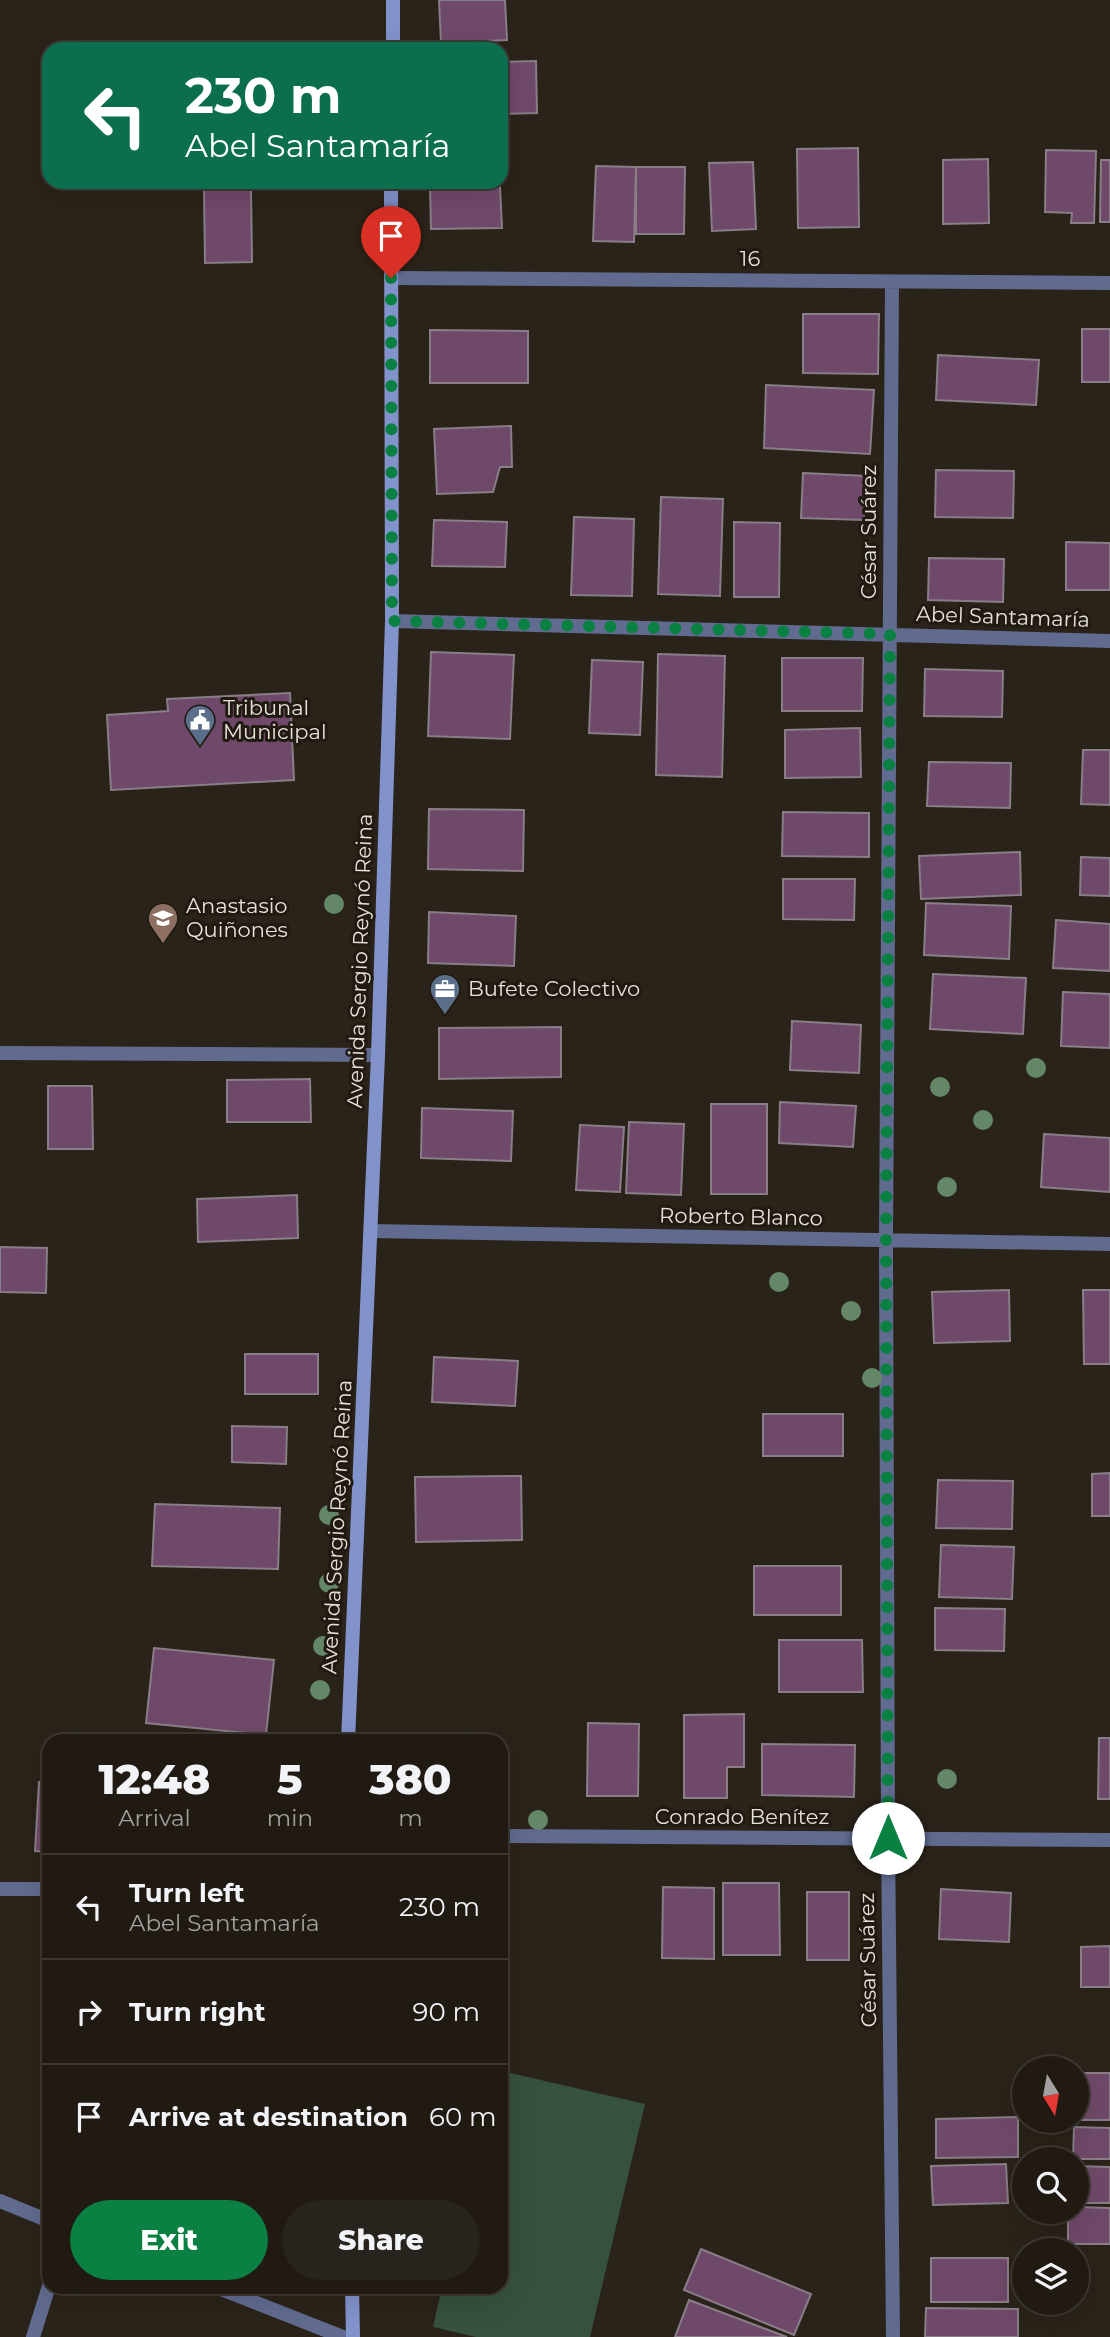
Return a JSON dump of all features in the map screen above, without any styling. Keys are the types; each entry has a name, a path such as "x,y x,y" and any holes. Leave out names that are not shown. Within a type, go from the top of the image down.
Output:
{"main road":[{"path":"393,0 393,42"},
{"name":"Avenida Sergio Reynó Reina","path":"348,1734 378,1055 392,621 391,189"},
{"path":"352,2294 353,2337"}],"street":[{"name":"16","path":"391,278 1110,284"},
{"name":"César Suárez","path":"892,282 886,1240 893,2337"},
{"name":"Abel Santamaría","path":"392,621 1110,641"},
{"path":"0,1053 378,1055"},
{"name":"Roberto Blanco","path":"371,1231 1110,1244"},
{"name":"Conrado Benítez","path":"508,1836 1110,1840"},
{"path":"0,1889 42,1889"},
{"path":"0,2201 42,2218"},
{"path":"33,2337 46,2294"},
{"path":"234,2294 343,2337"}],"green space":[{"path":"508,2073 645,2104 590,2337 476,2337 433,2327 440,2294 508,2294"}],"building":[{"path":"439,0 505,0 507,40 441,42"},
{"path":"536,61 537,113 508,114 508,62"},
{"path":"858,148 859,227 798,228 797,149"},
{"path":"1046,150 1096,151 1094,223 1071,223 1072,213 1045,212"},
{"path":"988,159 989,223 943,224 943,160"},
{"path":"1101,160 1110,160 1110,222 1100,222"},
{"path":"753,162 756,229 712,231 709,163"},
{"path":"596,166 636,167 634,242 593,241"},
{"path":"636,167 685,167 684,234 636,234"},
{"path":"251,189 252,262 205,263 204,190"},
{"path":"430,189 500,189 502,228 431,229"},
{"path":"803,314 879,314 878,374 803,373"},
{"path":"1082,329 1110,329 1110,382 1082,382"},
{"path":"430,330 528,331 528,383 430,383"},
{"path":"938,355 1039,360 1036,405 936,400"},
{"path":"766,385 874,390 870,454 764,448"},
{"path":"511,426 512,467 500,467 493,492 437,494 434,429"},
{"path":"936,470 1014,471 1013,518 935,517"},
{"path":"803,473 866,476 864,520 801,518"},
{"path":"661,497 723,499 720,596 658,594"},
{"path":"574,517 634,519 632,596 571,595"},
{"path":"434,520 507,522 505,567 432,566"},
{"path":"734,522 780,523 779,597 734,597"},
{"path":"1066,542 1110,543 1110,590 1066,590"},
{"path":"929,558 1004,559 1003,602 928,600"},
{"path":"431,652 514,655 510,739 428,736"},
{"path":"658,654 725,656 722,777 656,775"},
{"path":"782,658 863,658 862,711 782,711"},
{"path":"592,660 643,662 640,735 589,733"},
{"path":"925,669 1003,671 1002,717 924,716"},
{"name":"Tribunal Municipal","path":"290,693 294,780 111,790 107,715 168,711 167,699"},
{"path":"860,728 861,777 785,778 785,730"},
{"path":"1083,750 1110,750 1110,805 1081,804"},
{"path":"929,762 1011,763 1010,808 927,806"},
{"path":"429,809 524,810 523,871 428,869"},
{"path":"783,812 869,813 869,857 782,856"},
{"path":"1020,852 1021,895 921,899 919,856"},
{"path":"1081,857 1110,858 1110,896 1080,895"},
{"path":"783,879 855,879 854,920 783,919"},
{"path":"926,903 1011,906 1009,959 924,955"},
{"path":"429,912 516,916 514,966 428,963"},
{"path":"1056,920 1110,924 1110,971 1053,968"},
{"path":"933,974 1026,978 1023,1034 930,1029"},
{"path":"1063,992 1110,994 1110,1048 1061,1046"},
{"path":"792,1021 861,1025 859,1073 790,1070"},
{"path":"561,1027 561,1077 439,1079 439,1028"},
{"path":"310,1079 311,1122 227,1122 227,1080"},
{"path":"48,1086 92,1086 93,1149 48,1149"},
{"path":"780,1102 856,1106 853,1147 779,1143"},
{"path":"711,1104 767,1104 767,1194 711,1194"},
{"path":"422,1108 513,1111 511,1161 421,1158"},
{"path":"629,1122 684,1124 681,1195 626,1193"},
{"path":"580,1125 624,1127 620,1192 576,1190"},
{"path":"1044,1134 1110,1138 1110,1192 1041,1187"},
{"path":"297,1195 298,1238 198,1242 197,1199"},
{"path":"0,1247 47,1248 46,1293 0,1292"},
{"path":"1009,1290 1010,1341 934,1343 932,1292"},
{"path":"1083,1290 1110,1290 1110,1364 1084,1364"},
{"path":"245,1354 318,1354 318,1394 245,1394"},
{"path":"434,1357 518,1361 515,1406 432,1402"},
{"path":"763,1414 843,1414 843,1456 763,1456"},
{"path":"232,1426 287,1427 286,1464 232,1462"},
{"path":"1110,1473 1110,1516 1092,1516 1092,1474"},
{"path":"521,1476 522,1540 416,1542 415,1477"},
{"path":"938,1480 1013,1481 1012,1529 936,1528"},
{"path":"155,1504 280,1508 278,1569 152,1566"},
{"path":"941,1545 1014,1547 1012,1599 939,1597"},
{"path":"754,1566 841,1566 841,1615 754,1615"},
{"path":"935,1608 1005,1609 1004,1651 935,1650"},
{"path":"779,1640 862,1640 863,1692 779,1692"},
{"path":"154,1648 274,1660 266,1734 146,1723"},
{"path":"744,1714 744,1767 727,1767 727,1798 684,1798 684,1715"},
{"path":"588,1723 639,1724 638,1796 587,1796"},
{"path":"1099,1738 1110,1738 1110,1799 1098,1799"},
{"path":"762,1744 855,1745 854,1797 762,1795"},
{"path":"39,1782 42,1782 42,1852 35,1851"},
{"path":"723,1883 779,1883 780,1955 723,1955"},
{"path":"663,1887 714,1888 714,1959 662,1958"},
{"path":"941,1889 1011,1893 1009,1942 939,1939"},
{"path":"807,1892 849,1892 849,1960 807,1960"},
{"path":"1110,1946 1110,1987 1081,1987 1081,1947"},
{"path":"1089,2073 1110,2073 1110,2120 1089,2120"},
{"path":"1012,2117 1012,2133 1018,2133 1018,2147 1012,2147 1012,2157 936,2158 936,2119"},
{"path":"1089,2127 1110,2128 1110,2159 1089,2159 1089,2147 1073,2147 1074,2133 1089,2133"},
{"path":"1006,2164 1008,2203 933,2205 931,2166"},
{"path":"1089,2166 1110,2167 1110,2203 1089,2203"},
{"path":"1089,2207 1110,2208 1110,2244 1089,2244 1089,2238 1068,2238 1068,2224 1089,2224"},
{"path":"701,2249 811,2294 794,2335 684,2290"},
{"path":"931,2258 1008,2258 1008,2302 931,2302"},
{"path":"689,2300 787,2337 675,2337"},
{"path":"926,2308 1012,2309 1012,2315 1018,2315 1018,2337 925,2337"}],"place":[{"name":"Tribunal Municipal","path":"200,747"},
{"name":"Anastasio Quiñones","path":"163,945"},
{"name":"Bufete Colectivo","path":"445,1016"}],"route":[{"path":"391,278 392,621 890,634 886,1240 888,1838"}]}
